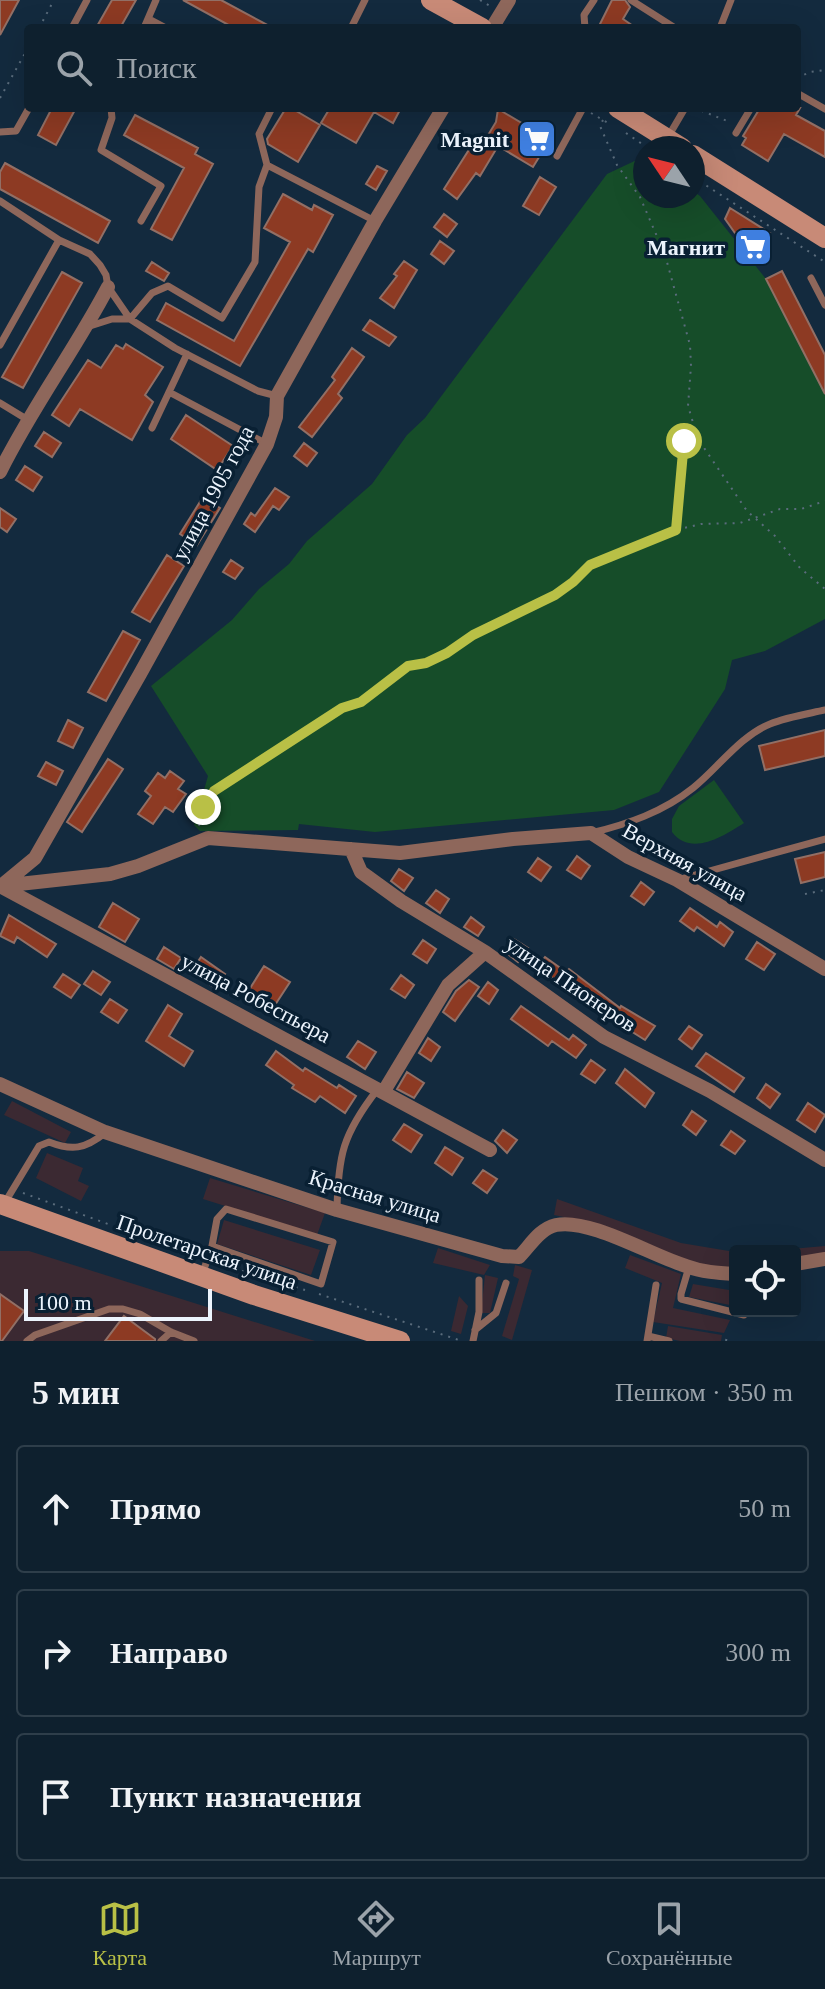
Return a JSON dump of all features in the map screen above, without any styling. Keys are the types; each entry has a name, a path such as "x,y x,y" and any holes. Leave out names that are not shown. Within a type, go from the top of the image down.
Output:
{"main road":[{"path":"431,0 475,24"},
{"path":"610,114 659,136"},
{"path":"705,163 825,238"},
{"name":"Пролетарская улица","path":"5,1200 204,1268 400,1341"}],"street":[{"path":"494,24 509,0"},
{"name":"улица 1905 года","path":"0,886 35,858 140,674 267,444 276,417 277,396 375,221 441,112"},
{"path":"0,472 108,287"},
{"name":"Верхняя улица","path":"351,849 400,853 591,833 628,857 677,880 825,969"},
{"path":"0,886 110,874 208,838 351,849"},
{"name":"улица Пионеров","path":"351,849 361,872 401,901 485,952 604,1037 710,1091 825,1160"},
{"name":"улица Робеспьера","path":"0,886 490,1150"},
{"path":"381,1089 448,985 485,952"},
{"name":"Красная улица","path":"0,1084 105,1132 337,1210 502,1256 519,1257 538,1234 553,1226 570,1224 621,1239 708,1273 729,1274"},
{"path":"801,1263 825,1259"}],"lane":[{"path":"74,24 87,0"},
{"path":"146,24 156,0"},
{"path":"353,24 365,0"},
{"path":"585,24 584,15 594,0"},
{"path":"631,0 669,24"},
{"path":"646,9 652,0"},
{"path":"722,24 731,0"},
{"path":"149,19 158,24"},
{"path":"801,95 825,109"},
{"path":"0,132 16,131 27,112"},
{"path":"111,112 101,150 161,186 141,221"},
{"path":"87,327 112,319 130,319 152,293 168,286 222,318 255,262 259,187 267,165 259,134 270,112"},
{"path":"557,156 581,112"},
{"path":"677,136 684,112"},
{"path":"736,133 749,112"},
{"path":"267,165 375,221"},
{"path":"0,201 59,240 90,254 100,265 108,287 130,319 187,354 258,391 277,396"},
{"path":"0,345 59,240"},
{"path":"811,278 825,305"},
{"path":"152,428 187,354"},
{"path":"169,392 267,444"},
{"path":"0,403 28,420"},
{"path":"591,833 626,824 667,806 694,788 745,740 769,724 825,710"},
{"path":"677,880 825,839"},
{"path":"337,1210 342,1154 348,1133 381,1089"},
{"path":"5,1200 39,1146 49,1142 66,1148 84,1148 105,1132"},
{"path":"204,1268 217,1219 226,1209 333,1242 321,1284 212,1246"},
{"path":"689,1267 681,1299 729,1311"},
{"path":"473,1341 479,1280"},
{"path":"475,1330 496,1313 506,1283"},
{"path":"656,1285 647,1338 669,1341"},
{"path":"27,1341 35,1335 109,1309 140,1314 194,1341"},
{"path":"161,1341 171,1332"}],"path":[{"path":"41,24 54,0"},
{"path":"0,98 24,55"},
{"path":"801,76 825,70"},
{"path":"704,112 730,122"},
{"path":"635,136 610,114 600,126 617,165 640,197 665,255 690,345 688,406 691,424 711,461 737,493 747,511 800,568 825,589"},
{"path":"705,185 825,262"},
{"path":"676,530 684,441 691,424"},
{"path":"196,843 201,811 214,791 342,708 361,702 408,666 426,663 447,653 473,635 555,595 590,565 676,530 701,524 721,525 757,519 780,509 801,509 825,501"},
{"path":"805,894 825,890"},
{"path":"5,1200 118,1228"},
{"path":"204,1268 412,1323 462,1341"},
{"path":"726,1341 727,1336"}],"shaded area":[{"path":"12,1101 71,1132 65,1143 4,1115"},
{"path":"47,1153 83,1168 78,1181 89,1186 81,1201 36,1178"},
{"path":"210,1178 325,1213 317,1235 203,1199"},
{"path":"557,1199 681,1243 729,1251 729,1268 705,1267 591,1223 554,1215"},
{"path":"224,1220 320,1250 311,1275 217,1244"},
{"path":"825,1246 825,1256 801,1259 801,1248"},
{"path":"438,1248 490,1265 484,1275 433,1263"},
{"path":"0,1251 29,1251 315,1341 0,1341"},
{"path":"630,1255 681,1274 673,1308 730,1320 724,1333 653,1322 662,1283 625,1268"},
{"path":"515,1265 532,1270 512,1340 502,1336 519,1279 513,1276"},
{"path":"485,1275 498,1278 490,1313 481,1313"},
{"path":"693,1284 729,1290 729,1305 689,1297"},
{"path":"459,1296 468,1306 461,1334 451,1331"},
{"path":"668,1326 722,1335 721,1341 666,1338"}],"green space":[{"path":"633,162 633,208 705,208 705,202 766,279 825,394 825,619 765,651 732,660 725,689 659,792 614,810 375,832 299,824 298,830 200,831 194,825 208,776 151,686 232,620 259,589 289,564 307,541 372,484 607,174"},
{"path":"714,780 744,823 708,842 688,843 672,832 672,819 679,806"}],"building":[{"path":"0,0 19,0 0,35"},
{"path":"112,0 136,0 122,24 98,24"},
{"path":"183,0 221,0 266,24 227,24"},
{"path":"612,0 625,0 630,7 623,19 630,24 600,24"},
{"path":"50,112 74,112 56,145 38,135"},
{"path":"284,112 298,112 320,125 298,162 268,144 267,139"},
{"path":"328,112 374,112 356,143 321,123"},
{"path":"374,112 399,112 393,123"},
{"path":"498,112 503,112 542,135 552,136 533,167 498,146 480,176 476,173 457,199 444,189 472,145 479,150 496,122"},
{"path":"758,112 798,112 796,115 825,131 825,157 784,134 768,161 742,145 746,138 743,136"},
{"path":"135,115 198,148 195,154 213,164 172,240 151,229 184,168 124,135"},
{"path":"5,163 110,221 98,243 0,189 0,172"},
{"path":"377,166 387,171 376,190 366,184"},
{"path":"540,177 556,187 539,215 523,206"},
{"path":"283,194 312,210 314,205 333,215 313,252 308,249 240,366 157,320 166,303 234,341 290,242 264,228"},
{"name":"Магнит","path":"730,208 770,233 754,260 725,219"},
{"path":"444,214 457,224 447,237 434,227"},
{"path":"440,241 454,251 444,264 431,254"},
{"path":"404,261 417,270 394,308 380,298"},
{"path":"152,262 169,273 164,281 146,271"},
{"path":"782,271 825,355 825,394 766,279"},
{"path":"62,272 82,283 23,388 2,377"},
{"path":"370,320 396,337 389,346 363,330"},
{"path":"126,344 163,367 145,395 153,402 132,440 80,409 69,426 52,415 88,360 101,368 116,345 123,349"},
{"path":"352,348 364,357 338,394 342,398 312,437 299,427 335,380 332,377"},
{"path":"186,415 233,446 217,470 171,439"},
{"path":"44,432 61,443 52,457 35,446"},
{"path":"304,443 317,453 307,466 294,456"},
{"path":"25,466 42,477 33,491 16,480"},
{"path":"275,488 289,497 279,510 273,506 255,532 244,524 251,513 255,516"},
{"path":"203,497 220,508 197,545 180,534"},
{"path":"0,508 16,519 7,532 0,527"},
{"path":"167,555 184,566 150,622 132,612"},
{"path":"231,560 243,568 235,579 223,572"},
{"path":"123,631 140,640 106,701 88,692"},
{"path":"68,720 83,728 73,748 58,741"},
{"path":"825,730 825,756 765,770 759,746"},
{"path":"108,759 123,769 82,832 67,822"},
{"path":"46,762 63,771 56,785 38,776"},
{"path":"170,771 184,781 178,789 186,794 173,812 165,807 153,824 138,814 151,796 145,791 158,773 165,778"},
{"path":"825,852 825,877 801,883 795,859"},
{"path":"577,856 590,866 581,879 567,870"},
{"path":"538,858 551,867 541,881 528,872"},
{"path":"399,869 413,878 404,891 391,881"},
{"path":"641,882 654,892 644,905 631,896"},
{"path":"436,890 449,899 440,913 426,903"},
{"path":"113,903 139,919 125,942 99,927"},
{"path":"690,908 717,927 720,922 733,932 724,946 697,927 694,931 680,921"},
{"path":"9,915 56,944 47,957 17,937 14,943 0,936"},
{"path":"471,917 484,927 478,936 464,927"},
{"path":"514,939 528,948 518,962 505,952"},
{"path":"423,940 436,949 427,963 413,954"},
{"path":"757,942 775,954 764,970 746,959"},
{"path":"164,947 181,958 174,969 157,959"},
{"path":"201,957 225,974 215,988 191,972"},
{"path":"545,957 566,972 569,969 620,1008 655,1026 645,1040 595,1010 551,977 548,980 535,970"},
{"path":"264,966 290,982 275,1005 249,990"},
{"path":"93,971 110,982 101,995 84,984"},
{"path":"63,974 80,985 71,998 54,987"},
{"path":"401,975 414,985 405,998 391,989"},
{"path":"469,980 479,987 455,1021 443,1012 456,991"},
{"path":"488,982 498,990 489,1004 478,996"},
{"path":"110,999 127,1010 118,1023 101,1012"},
{"path":"168,1005 182,1014 169,1036 193,1051 184,1066 146,1041"},
{"path":"521,1006 569,1040 573,1035 586,1045 576,1058 552,1041 548,1046 511,1019"},
{"path":"689,1026 702,1035 692,1049 679,1039"},
{"path":"428,1038 440,1047 431,1061 419,1053"},
{"path":"358,1041 376,1052 365,1069 347,1057"},
{"path":"276,1051 303,1071 305,1068 356,1096 345,1113 320,1096 315,1102 292,1088 294,1085 266,1065"},
{"path":"706,1053 744,1078 734,1092 696,1066"},
{"path":"591,1060 605,1070 595,1083 581,1074"},
{"path":"625,1069 654,1093 645,1107 616,1083"},
{"path":"407,1072 424,1083 414,1098 397,1089"},
{"path":"766,1084 780,1094 770,1108 757,1098"},
{"path":"808,1103 825,1115 815,1132 797,1120"},
{"path":"692,1111 706,1121 696,1135 683,1125"},
{"path":"404,1124 422,1135 411,1152 393,1140"},
{"path":"503,1130 517,1140 507,1153 495,1141"},
{"path":"731,1131 745,1141 735,1154 721,1145"},
{"path":"445,1147 463,1158 452,1175 435,1163"},
{"path":"483,1170 497,1179 487,1193 473,1183"},
{"path":"0,1294 24,1311 2,1341 0,1341"},
{"path":"124,1316 155,1339 155,1341 105,1341"}],"place":[{"name":"Magnit","path":"537,139"},
{"name":"Магнит","path":"753,247"}],"route":[{"path":"203,807 214,791 342,708 361,702 375,688 408,666 426,663 447,653 473,635 555,595 590,565 676,530 684,441"}]}
